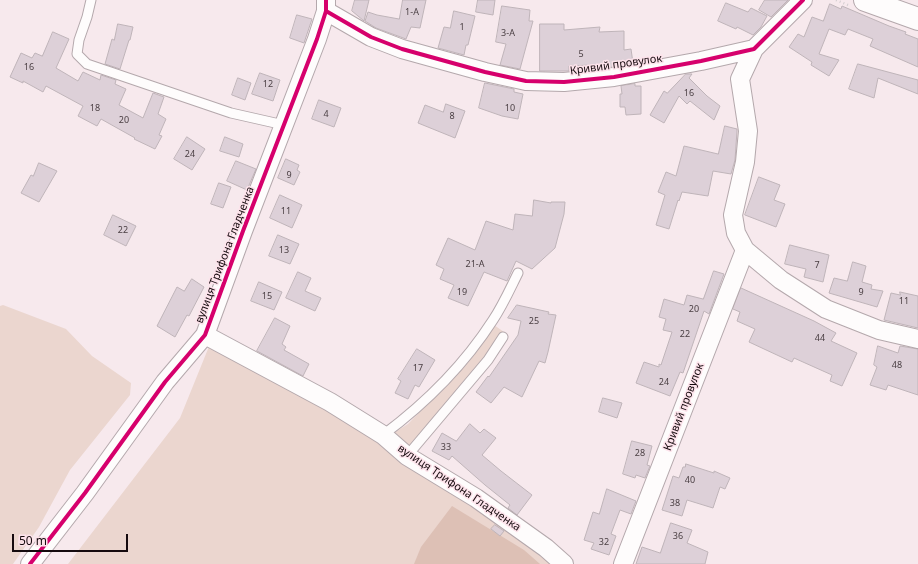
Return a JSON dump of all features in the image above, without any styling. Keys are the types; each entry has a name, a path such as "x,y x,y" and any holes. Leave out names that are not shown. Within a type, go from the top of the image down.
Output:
{"street":[{"path":"803,0 754,49 740,79 748,131 745,162 733,215 736,232 745,250 781,280 826,309 879,330 918,340"},
{"path":"865,0 918,19"},
{"name":"вулиця Трифона Гладченка","path":"30,564 85,493 165,382 205,335 240,238 284,125 326,6"},
{"name":"Кривий провулок","path":"326,6 371,37 402,49 485,72 526,81 564,82 614,77 701,61 754,49"},
{"name":"Кривий провулок","path":"623,564 745,250"},
{"name":"вулиця Трифона Гладченка","path":"205,335 330,402 384,435 407,456 476,498 546,548 564,564"}],"lane":[{"path":"91,0 87,17 78,40 77,54 87,64 231,113 284,125"},
{"path":"384,435 405,419 441,385 468,355 494,319 518,273"},
{"path":"407,456 483,367 503,337"}],"shaded area":[{"path":"3,305 66,329 92,356 131,383 130,395 70,470 39,527 13,564 0,564 0,306"},
{"path":"494,325 504,332 486,360 410,448 392,434 408,424 444,387"},
{"path":"210,344 328,407 537,548 554,564 68,564 180,418"},
{"path":"452,506 524,550 540,564 414,564 421,547"}],"building":[{"path":"355,0 369,0 364,21 352,11"},
{"path":"403,0 426,0 420,28 411,27 406,39 376,28 365,21 368,12 399,19"},
{"path":"478,0 495,0 493,15 476,12"},
{"path":"765,0 788,0 771,17 759,10"},
{"path":"726,3 748,12 751,8 767,16 761,27 753,35 737,27 736,29 718,21"},
{"path":"830,4 841,9 842,6 906,32 905,34 918,39 918,67 870,46 873,39 848,29 845,35 829,29 819,54 839,60 829,76 811,65 812,62 789,47 798,34 804,37 812,17 823,21"},
{"path":"502,6 530,10 529,21 533,21 520,69 500,65 506,44 496,42"},
{"path":"454,11 475,16 464,55 438,48 444,27 450,28"},
{"path":"297,15 312,19 304,43 290,38"},
{"path":"118,24 133,27 120,69 105,64"},
{"path":"540,24 564,24 564,30 600,27 599,32 624,31 624,50 631,49 633,63 593,69 593,65 569,66 569,71 540,71"},
{"path":"53,32 69,39 56,68 78,81 83,72 100,80 101,75 116,80 115,84 126,89 119,105 143,118 153,93 164,97 158,114 166,119 159,135 162,136 155,149 134,139 135,138 101,119 97,126 78,116 83,106 46,86 43,92 23,81 23,83 10,77 21,53 32,58 35,53 42,56"},
{"path":"858,64 918,80 918,94 878,78 874,98 849,89"},
{"path":"260,73 280,80 273,101 252,94"},
{"path":"686,74 692,74 689,78 707,96 720,106 714,120 690,101 687,104 679,96 664,123 650,115 664,91 667,93"},
{"path":"238,78 251,83 245,100 232,95"},
{"path":"485,83 514,89 514,92 523,94 518,119 502,116 479,108"},
{"path":"635,84 635,86 641,86 641,114 626,115 625,107 620,107 620,94 622,94 621,86"},
{"path":"319,100 341,108 334,127 312,119"},
{"path":"446,104 465,111 455,138 418,123 425,105 443,112"},
{"path":"725,126 737,129 735,160 731,174 713,171 708,196 682,192 669,229 656,225 665,195 658,192 666,172 676,176 684,146 718,154"},
{"path":"187,137 205,149 192,170 174,159"},
{"path":"225,137 243,144 239,157 220,151"},
{"path":"286,159 299,165 297,170 300,172 294,185 278,178"},
{"path":"236,161 256,169 247,190 227,181"},
{"path":"39,163 57,171 39,202 21,193 31,175 33,176"},
{"path":"759,177 780,185 774,200 785,204 776,227 745,215"},
{"path":"219,183 231,187 223,208 211,204"},
{"path":"280,195 302,205 292,228 270,218"},
{"path":"534,200 551,203 565,202 564,214 555,248 532,269 516,261 507,281 484,272 468,306 448,298 454,285 440,279 444,269 436,265 448,238 475,250 486,221 513,230 515,214 532,216"},
{"path":"113,215 136,226 126,246 104,235"},
{"path":"278,235 299,244 290,264 269,256"},
{"path":"790,245 829,255 823,282 804,277 806,269 785,264"},
{"path":"853,262 866,266 862,282 872,285 871,289 883,291 877,307 829,293 834,278 847,281"},
{"path":"714,271 724,274 709,314 704,311 683,373 680,372 670,396 636,383 644,362 659,367 659,364 661,365 672,332 663,330 666,319 659,317 664,299 684,305 687,295 703,299"},
{"path":"298,272 311,278 305,291 321,298 315,311 286,298"},
{"path":"192,279 204,287 189,316 187,315 175,337 157,326 177,287 184,291"},
{"path":"259,282 282,292 274,310 251,301"},
{"path":"741,288 814,321 836,333 831,341 857,353 842,386 830,381 832,375 794,358 792,362 749,342 755,329 737,321 740,312 733,309"},
{"path":"900,292 918,296 918,328 884,320 891,293 900,295"},
{"path":"517,305 556,315 548,352 545,363 539,361 522,397 504,387 491,403 476,392 488,376 489,377 518,335 521,321 508,318"},
{"path":"275,318 290,326 282,344 286,347 284,350 309,364 303,376 257,351"},
{"path":"878,346 898,353 900,346 918,349 918,395 888,385 886,390 870,385 877,367 874,365"},
{"path":"417,349 435,360 419,387 415,385 408,399 395,393 401,381 398,379"},
{"path":"603,398 622,403 617,418 599,412"},
{"path":"470,424 480,433 484,429 496,438 482,455 532,495 517,515 508,508 510,505 452,456 449,460 432,451 442,433 456,441"},
{"path":"632,441 652,446 647,465 650,466 645,478 636,475 635,478 623,474"},
{"path":"686,464 714,473 714,471 730,478 725,489 720,487 713,508 687,500 682,516 662,510 673,476 679,478 683,467 685,467"},
{"path":"607,489 636,501 631,514 620,510 611,534 616,536 609,555 591,549 594,543 584,540 593,512 599,514"},
{"path":"671,523 692,530 687,543 708,552 705,564 636,564 642,547 660,553"},
{"path":"495,525 504,531 500,536 491,529"}],"cycle path":[{"path":"30,564 85,493 165,382 205,335 243,231 317,39 326,11 326,0"},
{"path":"326,11 371,37 402,49 485,72 526,81 564,82 614,77 701,61 754,49 803,0"}]}
